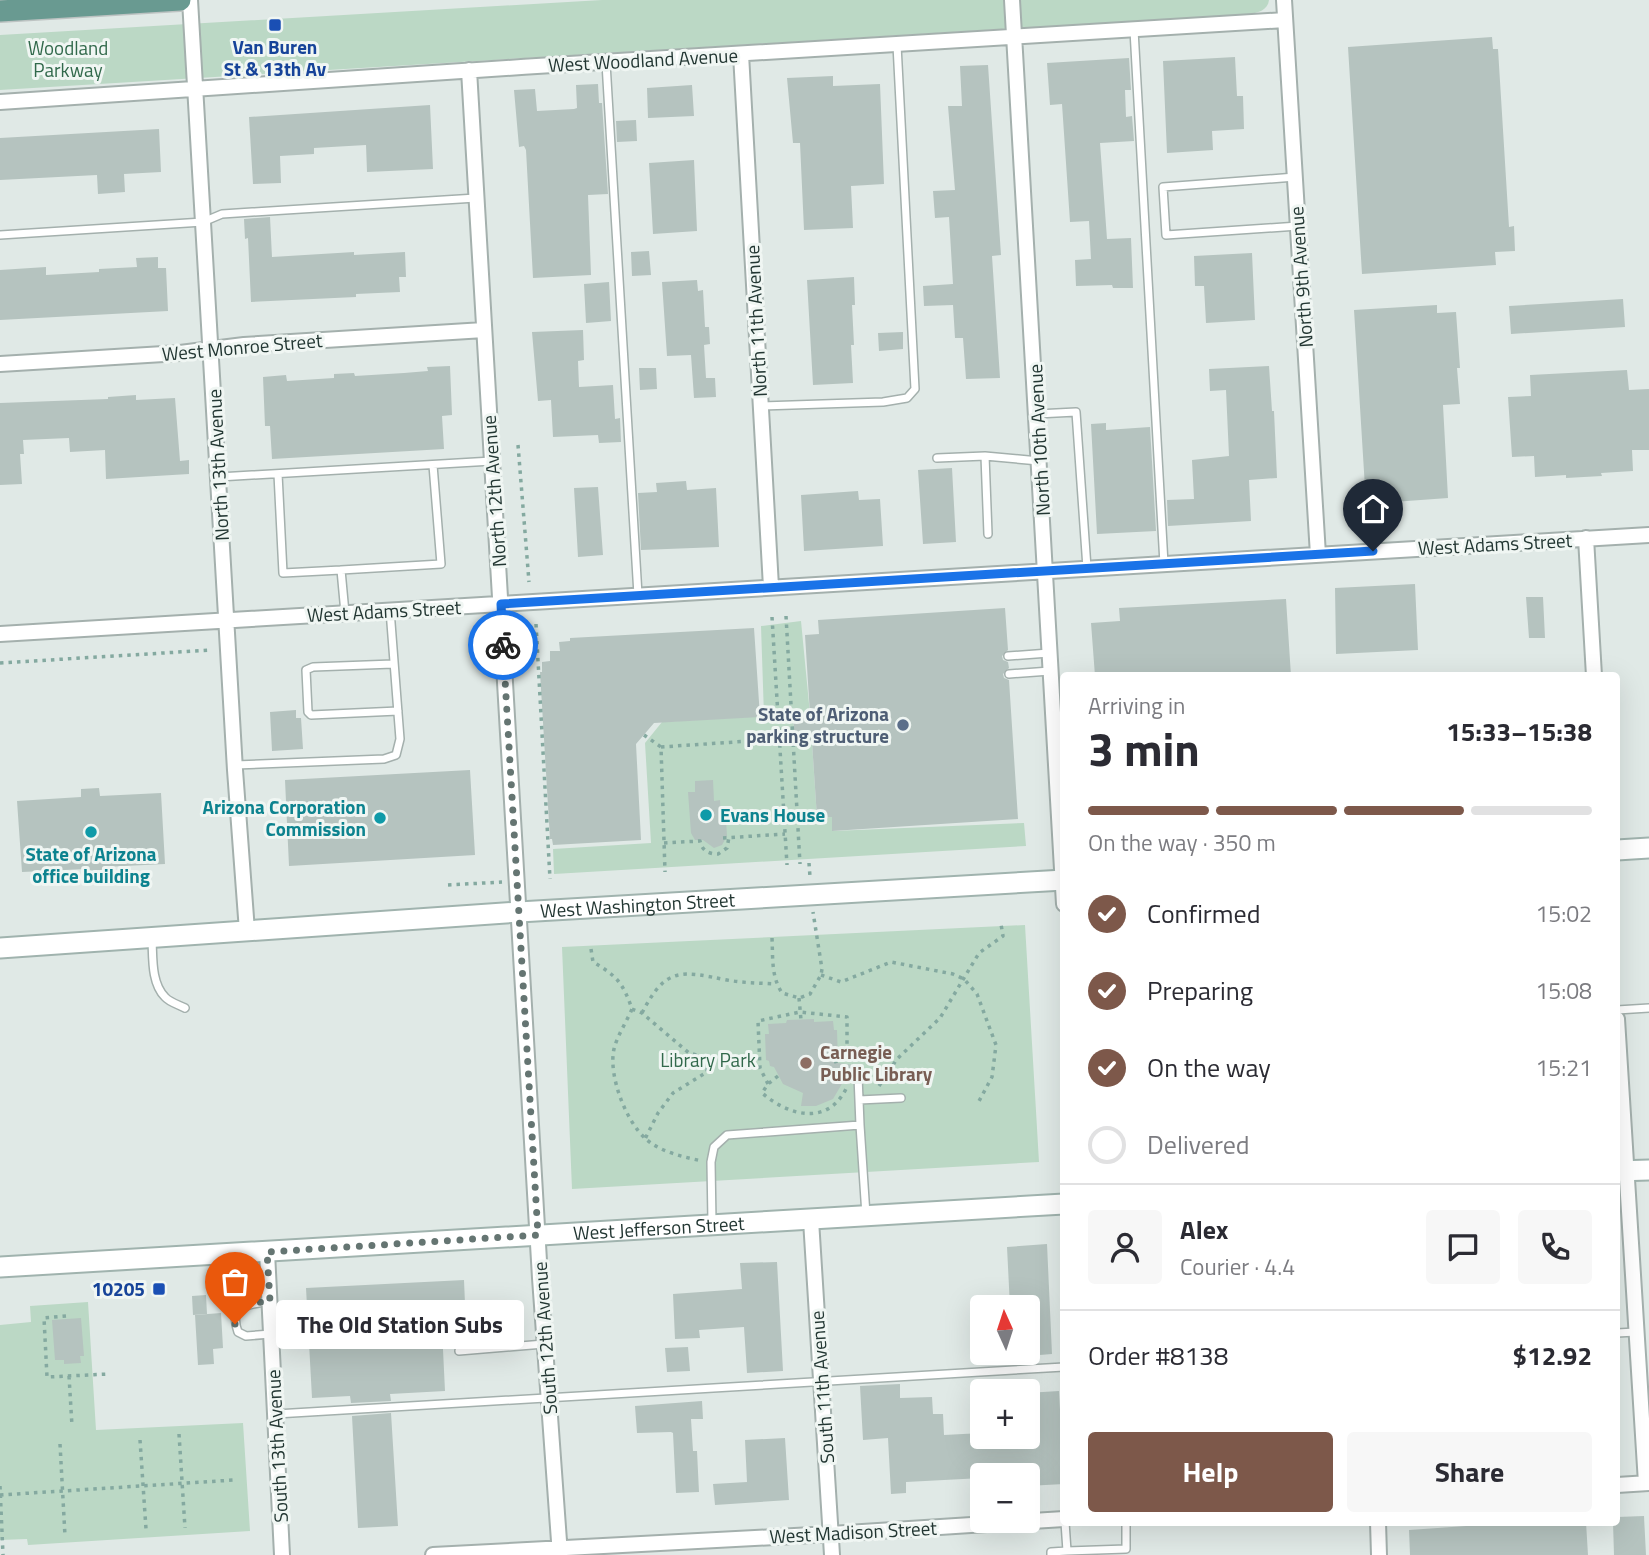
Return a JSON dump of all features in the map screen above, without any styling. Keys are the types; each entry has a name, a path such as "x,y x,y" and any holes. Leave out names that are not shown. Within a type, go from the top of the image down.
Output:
{"main road":[{"path":"0,11 180,0"},
{"path":"1620,850 1649,848"},
{"name":"West Washington Street","path":"0,948 519,912 1060,880"},
{"path":"1622,1171 1649,1170"},
{"name":"West Jefferson Street","path":"0,1268 1060,1204"}],"street":[{"name":"North 13th Avenue","path":"190,0 247,931"},
{"name":"North 10th Avenue","path":"1012,0 1060,828"},
{"name":"North 9th Avenue","path":"1284,0 1318,555"},
{"name":"West Woodland Avenue","path":"0,102 1285,20"},
{"name":"North 11th Avenue","path":"741,54 771,587"},
{"name":"North 12th Avenue","path":"469,70 519,912"},
{"name":"West Monroe Street","path":"0,364 484,330"},
{"name":"West Adams Street","path":"0,634 1649,535"},
{"path":"1586,538 1594,672"},
{"name":"South 12th Avenue","path":"519,912 560,1551"},
{"path":"1620,1110 1622,1171 1647,1483 1620,1485"},
{"name":"South 11th Avenue","path":"811,1220 832,1555"},
{"name":"South 13th Avenue","path":"267,1252 282,1555"},
{"name":"West Madison Street","path":"433,1555 560,1551 1060,1521"},
{"path":"1378,1526 1379,1555"}],"lane":[{"path":"1134,30 1164,564"},
{"path":"761,406 883,402 907,398 915,389 897,45"},
{"path":"606,63 638,596"},
{"path":"1295,177 1163,187 1166,235 1298,226"},
{"path":"0,235 202,222 222,214 476,198"},
{"path":"1037,414 1076,412 1087,568"},
{"path":"937,458 985,456 1040,461"},
{"path":"985,456 988,534"},
{"path":"219,477 492,461"},
{"path":"278,474 283,573 441,564 433,464"},
{"path":"341,570 345,613"},
{"path":"235,765 384,759 396,755 400,739 390,610"},
{"path":"1008,656 1050,653"},
{"path":"393,664 313,667 306,670 307,712 311,715 398,711"},
{"path":"1009,674 1051,671"},
{"path":"152,938 158,985 165,997 185,1008"},
{"path":"1620,1010 1649,1008"},
{"path":"853,1077 859,1100 866,1216"},
{"path":"859,1100 901,1098"},
{"path":"712,1225 711,1163 714,1147 727,1135 860,1125"},
{"path":"270,1301 242,1306 237,1312 235,1324 238,1332 246,1335 272,1334"},
{"path":"1620,1333 1636,1332"},
{"path":"459,1351 545,1343"},
{"path":"276,1414 1060,1367"},
{"path":"1065,1526 1067,1551"},
{"path":"1051,1555 1051,1552 1082,1553 1126,1549 1126,1526"}],"path":[{"path":"518,445 529,582"},
{"path":"786,616 800,864"},
{"path":"772,617 788,865"},
{"path":"536,624 550,879"},
{"path":"0,663 212,650"},
{"path":"644,735 661,747 793,736"},
{"path":"661,747 665,872"},
{"path":"723,838 785,834"},
{"path":"664,843 700,841 703,849 718,854 727,848 729,837"},
{"path":"772,938 772,967 776,984 782,993 799,998 810,994 821,975 809,863"},
{"path":"448,885 502,882"},
{"path":"876,1090 897,1059 940,1018 979,953 1003,936 1001,924"},
{"path":"591,949 593,962 607,970 625,987 632,1009 614,1048 614,1078 626,1111 645,1139 660,1148 711,1163"},
{"path":"821,975 841,982 891,962 953,974 964,979 977,994 996,1045 992,1077 978,1103"},
{"path":"642,1013 653,991 683,972 776,984"},
{"path":"799,998 800,1020"},
{"path":"632,1009 642,1013 689,1054 708,1058 707,1072 673,1093 658,1113 645,1139"},
{"path":"768,1084 760,1068 758,1021 800,1012 847,1017 847,1058"},
{"path":"778,1076 762,1093 775,1104 795,1114 814,1114 840,1100 853,1077 855,1060 847,1058 834,1062"},
{"path":"66,1316 44,1318 47,1377 109,1374"},
{"path":"69,1376 72,1426"},
{"path":"179,1434 185,1528"},
{"path":"139,1440 146,1529"},
{"path":"60,1444 65,1536"},
{"path":"0,1495 234,1480"},
{"path":"0,1486 3,1555"}],"green space":[{"name":"Woodland Parkway","path":"602,0 1269,0 1265,9 1249,14 0,90 0,35"},
{"path":"801,621 810,714 793,715 795,743 812,742 817,818 832,817 833,831 1024,823 1026,846 554,874 553,849 651,843 645,743 662,722 764,716 761,626"},
{"name":"Library Park","path":"1025,925 1039,1162 572,1189 562,947"},
{"path":"88,1302 96,1430 243,1423 250,1531 28,1545 27,1539 0,1540 0,1325 31,1322 30,1306"}],"building":[{"path":"1492,37 1493,49 1498,49 1509,227 1514,226 1515,251 1495,252 1496,265 1362,274 1348,47"},
{"path":"1235,57 1237,96 1243,96 1244,129 1212,131 1213,150 1167,153 1163,61"},
{"path":"1129,58 1131,90 1125,90 1126,117 1132,116 1134,141 1100,143 1107,239 1131,238 1133,288 1113,288 1112,285 1076,286 1075,260 1091,259 1089,221 1070,222 1062,104 1050,105 1047,63"},
{"path":"988,65 1001,255 992,256 1000,378 966,379 963,338 955,338 953,305 924,306 923,286 953,284 949,217 935,218 933,191 955,190 948,106 962,106 960,66"},
{"path":"833,76 833,86 880,84 884,184 851,186 853,228 804,230 800,143 793,143 787,78"},
{"path":"598,84 599,103 602,103 608,194 588,195 591,275 533,278 526,150 524,146 519,147 514,90 535,89 537,111 574,109 577,108 576,85"},
{"path":"692,85 694,116 648,118 647,88"},
{"path":"430,105 433,169 367,172 366,145 314,148 314,154 280,156 281,183 253,184 249,117"},
{"path":"636,120 637,141 617,142 616,121"},
{"path":"159,129 161,172 124,174 125,192 98,194 97,175 0,180 0,138"},
{"path":"694,160 697,231 653,234 649,163"},
{"path":"270,217 272,257 405,252 406,277 399,277 400,292 251,302 248,238 245,239 244,219"},
{"path":"649,251 651,275 632,276 631,252"},
{"path":"1252,253 1255,320 1206,323 1204,286 1195,286 1194,256"},
{"path":"158,257 158,268 166,268 168,311 0,320 0,270 46,267 46,275 99,272 99,269 137,267 136,258"},
{"path":"854,277 854,345 851,345 853,383 813,385 807,280"},
{"path":"697,280 698,291 703,290 705,327 709,327 710,344 704,345 706,378 715,378 716,397 694,398 691,355 667,356 662,282"},
{"path":"609,282 611,321 586,323 584,284"},
{"path":"1623,299 1625,327 1511,334 1509,306"},
{"path":"1437,305 1437,313 1456,312 1460,368 1457,368 1460,404 1443,405 1448,498 1366,504 1354,310"},
{"path":"583,330 584,360 578,361 579,387 613,385 615,419 620,418 621,442 599,443 598,435 553,437 551,400 538,401 532,332"},
{"path":"903,332 903,349 879,351 878,333"},
{"path":"450,366 452,415 442,416 444,449 272,459 270,426 265,426 263,377 286,375 287,381 334,378 334,374 354,373 355,376 428,371 427,367"},
{"path":"1269,366 1277,478 1249,480 1251,521 1168,526 1167,500 1194,499 1192,460 1229,456 1226,390 1210,391 1209,369"},
{"path":"639,368 656,368 657,389 640,390"},
{"path":"1627,370 1629,390 1649,389 1649,450 1632,450 1633,471 1601,473 1602,476 1535,477 1534,456 1512,457 1508,397 1531,396 1530,375"},
{"path":"136,395 136,400 175,398 180,461 189,460 189,474 106,479 105,450 70,452 69,438 23,440 24,454 20,454 22,484 0,485 0,403 108,399"},
{"path":"1106,423 1106,430 1150,427 1156,531 1097,534 1091,424"},
{"path":"952,468 956,542 923,544 918,470"},
{"path":"686,481 687,490 716,488 719,547 641,550 638,493 657,492 656,483"},
{"path":"598,487 603,555 578,557 574,488"},
{"path":"858,491 859,500 880,499 883,546 804,551 801,495"},
{"path":"1415,584 1418,650 1336,654 1335,588"},
{"path":"1526,597 1543,597 1545,638 1529,638"},
{"path":"1286,599 1291,672 1095,672 1091,623 1120,621 1119,608"},
{"name":"State of Arizona parking structure","path":"1005,608 1008,650 1002,656 1003,660 1008,662 1009,668 1003,674 1004,678 1009,680 1018,819 832,831 832,817 817,818 812,742 795,744 793,715 810,714 805,635 819,634 818,620"},
{"path":"754,628 760,717 654,723 636,744 641,840 553,845 550,839 540,672 542,662 550,661 550,651 560,651 559,642 570,641 570,638"},
{"path":"296,710 296,718 301,718 303,749 272,751 270,712"},
{"name":"Arizona Corporation Commission","path":"470,770 475,855 289,866 285,780"},
{"name":"Evans House","path":"713,780 714,801 720,800 721,820 726,820 727,836 722,845 714,848 703,840 695,840 691,833 688,792 695,792 695,781"},
{"name":"State of Arizona office building","path":"99,788 100,796 161,793 165,864 104,867 104,875 86,876 86,869 22,872 17,801 81,797 81,789"},
{"name":"Carnegie Public Library","path":"814,1019 814,1022 833,1021 834,1030 837,1030 838,1063 853,1065 833,1099 816,1106 801,1106 803,1093 783,1084 774,1067 766,1060 765,1034 769,1034 768,1024"},
{"path":"1047,1244 1052,1354 1040,1355 1040,1295 1009,1295 1007,1247"},
{"path":"777,1262 783,1371 747,1373 744,1327 699,1330 700,1338 675,1339 673,1294 742,1289 740,1263"},
{"path":"464,1280 466,1328 442,1329 445,1391 390,1394 391,1401 351,1403 350,1396 312,1398 306,1288"},
{"path":"206,1295 207,1314 193,1315 192,1296"},
{"path":"221,1313 223,1348 213,1349 214,1364 198,1365 195,1315"},
{"path":"81,1318 84,1356 80,1356 81,1363 64,1364 64,1360 55,1360 52,1320"},
{"path":"688,1347 690,1371 667,1372 665,1348"},
{"path":"900,1384 900,1398 932,1397 933,1414 943,1414 944,1435 970,1434 970,1449 1040,1449 1040,1392 1059,1391 1060,1484 1040,1485 1040,1463 970,1463 970,1479 906,1482 906,1493 891,1494 888,1438 863,1440 860,1386"},
{"path":"702,1401 703,1419 691,1419 693,1451 697,1451 699,1492 676,1493 673,1433 637,1433 635,1406"},
{"path":"391,1413 398,1526 358,1528 352,1416"},
{"path":"785,1438 789,1500 715,1505 713,1484 747,1482 745,1440"},
{"path":"1644,1516 1646,1555 1614,1555 1613,1526 1620,1526 1620,1517"},
{"path":"1466,1526 1586,1526 1588,1555 1410,1555 1409,1530"}],"way so far":[{"path":"235,1324 237,1312 242,1306 270,1301 267,1252 538,1235 503,645"}],"place":[{"name":"Van Buren St & 13th Av","path":"275,25"},
{"name":"State of Arizona parking structure","path":"903,725"},
{"name":"Evans House","path":"706,815"},
{"name":"Arizona Corporation Commission","path":"380,818"},
{"name":"State of Arizona office building","path":"91,832"},
{"name":"Carnegie Public Library","path":"806,1063"},
{"name":"10205","path":"159,1289"},
{"name":"The Old Station Subs","path":"235,1324"}],"route":[{"path":"503,645 501,604 1373,551"}]}
